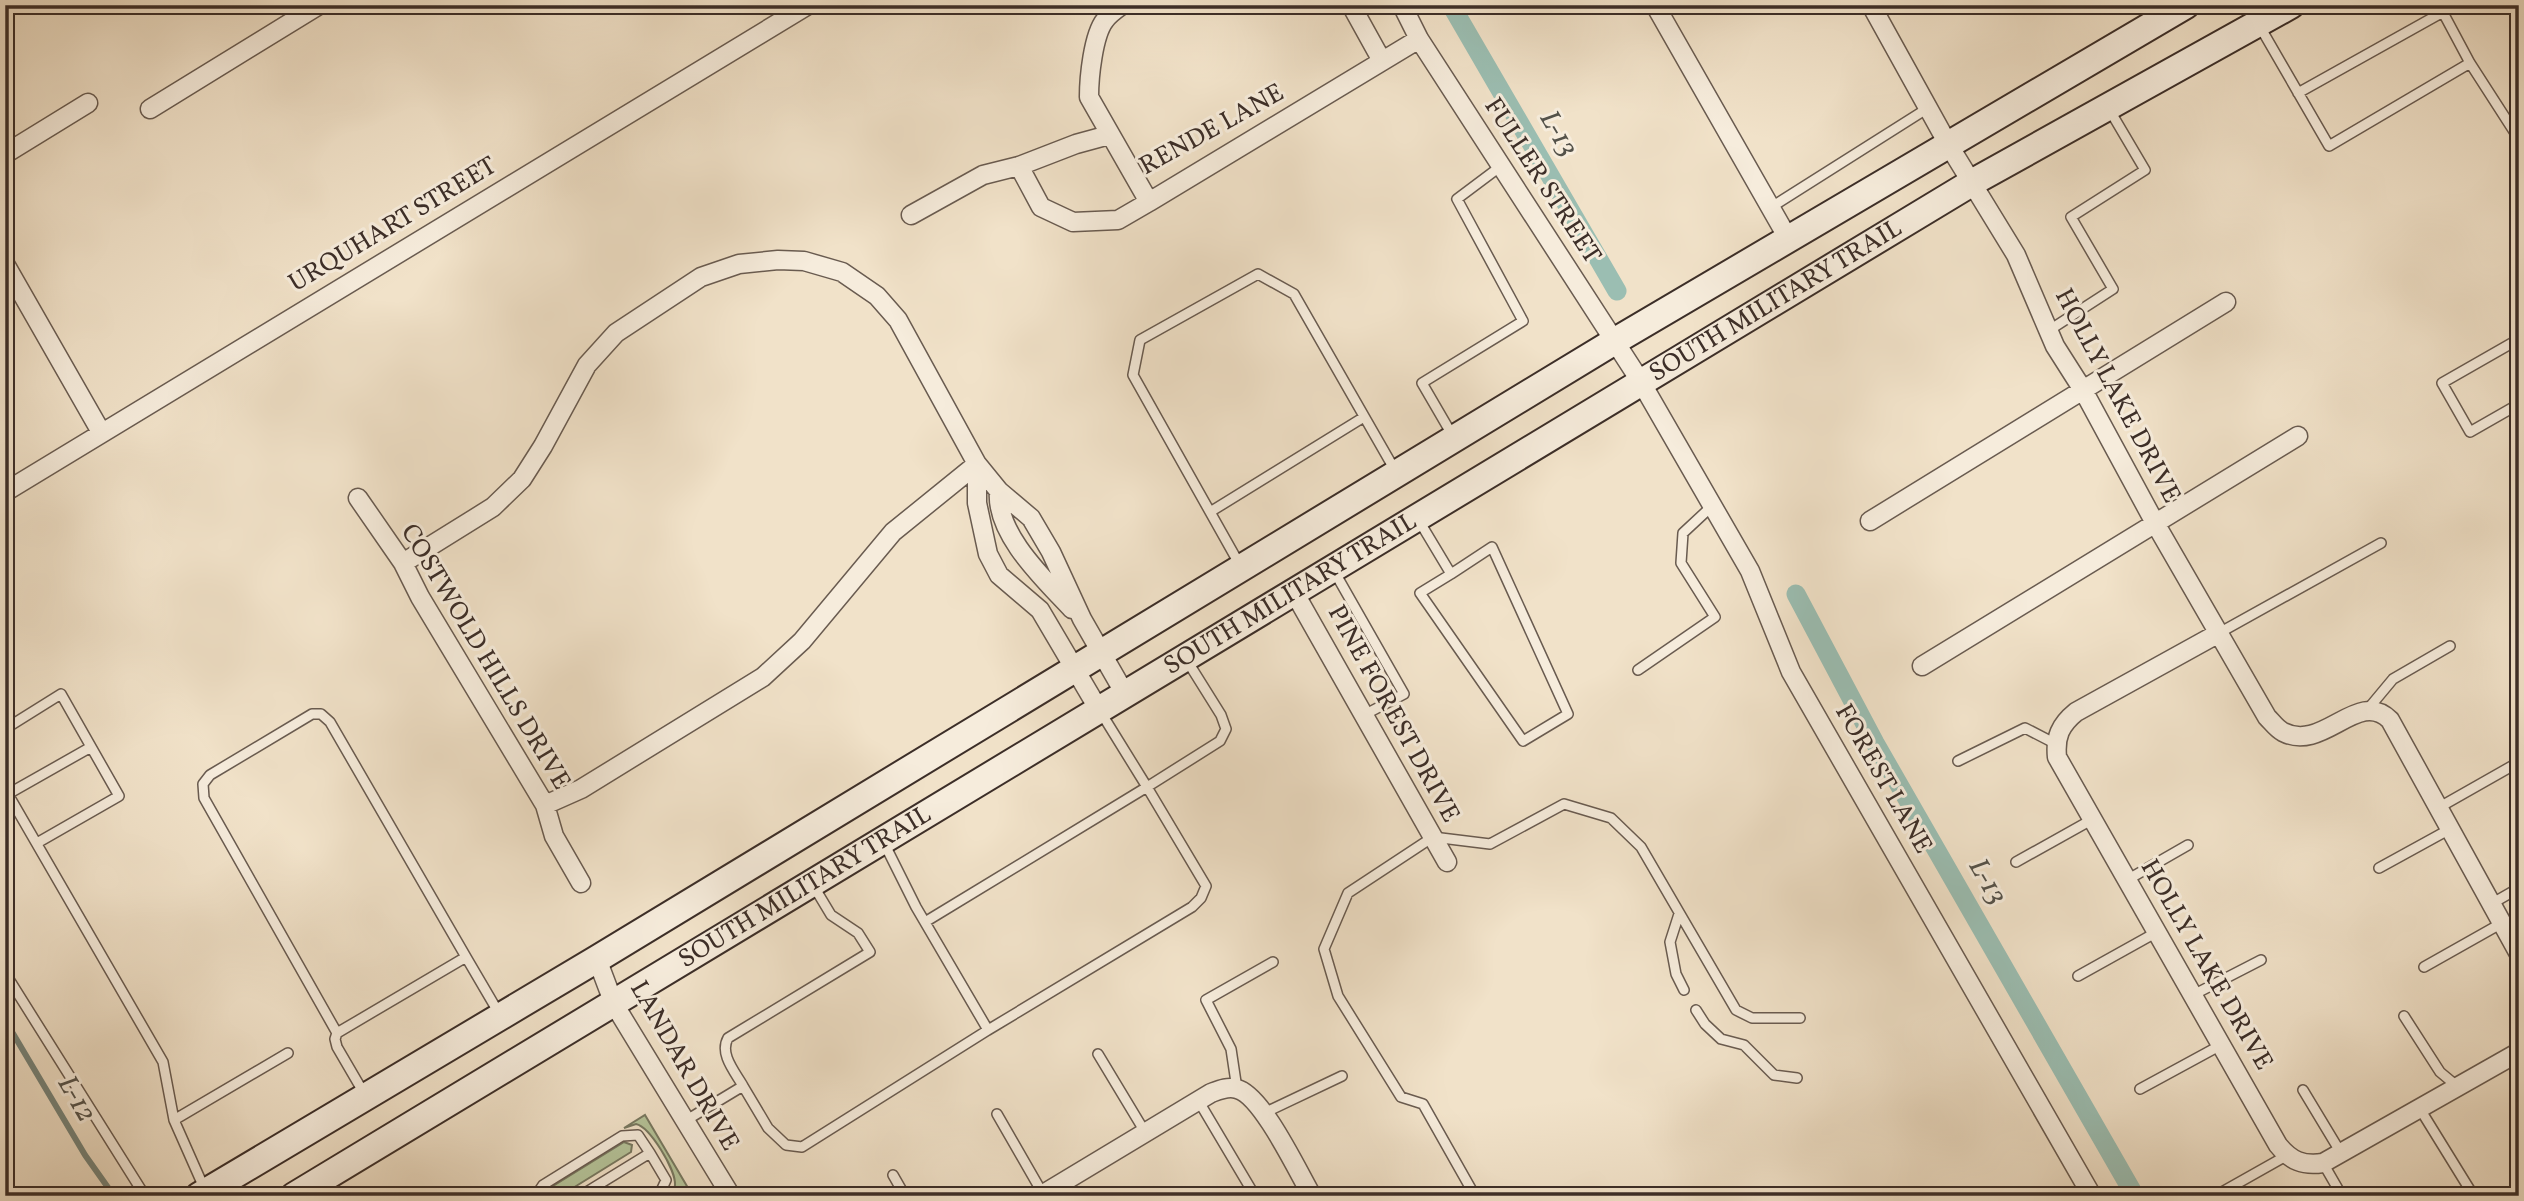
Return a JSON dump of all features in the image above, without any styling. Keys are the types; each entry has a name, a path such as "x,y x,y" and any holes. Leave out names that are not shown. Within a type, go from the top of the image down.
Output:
{"main road":[{"name":"SOUTH MILITARY TRAIL","path":"202,1194 597,959 1615,341 2186,5"},
{"name":"SOUTH MILITARY TRAIL","path":"294,1196 1973,182 2291,5"}],"street":[{"path":"150,109 319,5"},
{"name":"URQUHART STREET","path":"5,492 808,5"},
{"name":"RENDE LANE","path":"1122,5 1103,22 1098,34 1089,97 1149,202 1419,39"},
{"path":"1351,5 1382,61"},
{"name":"FULLER STREET","path":"1402,5 1419,39 1641,382"},
{"path":"1655,5 1789,240"},
{"name":"HOLLY LAKE DRIVE","path":"1871,5 1948,144 2017,255 2048,331 2267,717 2280,731 2293,736 2306,736 2368,709"},
{"path":"5,154 88,103"},
{"path":"911,215 983,175 1020,166 1110,135"},
{"path":"1020,166 1041,207 1073,222 1118,220 1149,202"},
{"path":"403,563 493,506 522,480 587,365 616,333 701,277 739,264 778,260 804,261 842,272 877,296 898,320 977,464 999,491 1031,518 1051,552 1082,619 1125,694"},
{"path":"5,264 101,432"},
{"path":"1870,521 2226,302"},
{"name":"FOREST LANE","path":"1641,382 1750,571 1791,672 2092,1196"},
{"path":"1922,666 2298,436"},
{"path":"977,464 977,503 988,554 999,575 1040,610 1100,710"},
{"path":"545,805 581,789 763,677 802,641 893,532 977,464"},
{"path":"999,491 998,506 1015,542 1037,572 1082,619"},
{"name":"COSTWOLD HILLS DRIVE","path":"358,498 403,563 420,597 545,805 554,836 581,883"},
{"path":"982,525 1006,523"},
{"name":"PINE FOREST DRIVE","path":"1294,592 1447,862"},
{"path":"2056,744 2059,731 2066,720 2076,712 2219,633"},
{"path":"2368,709 2381,710 2390,720 2519,954"},
{"name":"HOLLY LAKE DRIVE","path":"2056,744 2057,757 2286,1156"},
{"name":"LANDAR DRIVE","path":"597,959 614,1004 685,1121 722,1193"},
{"path":"2286,1156 2298,1163 2323,1163 2519,1052"},
{"path":"1042,1195 1198,1100 1223,1088 1237,1089 1250,1095 1264,1113 1312,1196"}],"lane":[{"path":"2298,93 2441,8 2470,63 2516,136 2519,135"},
{"path":"2258,24 2329,146 2470,63"},
{"path":"2048,331 2113,289 2071,217 2145,170 2108,107"},
{"path":"1770,208 1928,108"},
{"path":"1454,438 1422,383 1523,321 1457,199 1501,166"},
{"path":"1242,568 1133,375 1140,340 1258,274 1294,294 1397,473"},
{"path":"2519,338 2442,383 2470,432 2519,404"},
{"path":"1210,512 1364,417"},
{"path":"1638,670 1715,617 1681,563 1683,533 1712,506"},
{"path":"1417,518 1451,574"},
{"path":"2219,633 2381,543"},
{"path":"1492,547 1568,714 1523,741 1420,593 1451,574 1492,547"},
{"path":"1333,568 1404,694 1364,715"},
{"path":"2368,709 2393,680 2450,646"},
{"path":"925,922 1220,741 1226,729 1221,715 1185,658"},
{"path":"5,729 61,694 119,796 37,843"},
{"path":"812,884 831,915 858,933 870,952 728,1038 724,1045 743,1086 768,1128 786,1145 802,1147 988,1030 1192,907 1202,898 1206,886 1100,710"},
{"path":"337,1033 204,798 203,784 210,775 312,714 321,714 330,722 501,1016"},
{"path":"1958,761 2025,728 2056,744"},
{"path":"91,747 7,792 163,1062 174,1120 202,1194"},
{"path":"2438,808 2512,766"},
{"path":"1475,1196 1423,1104 1401,1097 1338,996 1324,949 1348,893 1433,837 1490,844 1564,804 1611,818 1641,847 1737,1010 1752,1018 1800,1018"},
{"path":"2016,862 2093,819"},
{"path":"2379,868 2450,829"},
{"path":"883,841 925,922 988,1030"},
{"path":"2127,880 2188,845"},
{"path":"2491,904 2519,888"},
{"path":"1679,914 1670,942 1676,974 1684,990"},
{"path":"2424,967 2502,923"},
{"path":"2078,976 2157,932"},
{"path":"366,1096 337,1046 337,1033 466,957"},
{"path":"2193,995 2261,960"},
{"path":"1237,1089 1231,1049 1206,1000 1273,962"},
{"path":"5,973 145,1196"},
{"path":"1696,1010 1705,1024 1721,1038 1744,1045 1774,1075 1797,1078"},
{"path":"2404,1016 2440,1072 2458,1087"},
{"path":"2140,1089 2221,1045"},
{"path":"174,1120 288,1053"},
{"path":"1098,1054 1145,1132"},
{"path":"1264,1113 1342,1076"},
{"path":"685,1121 743,1086"},
{"path":"2303,1090 2341,1153"},
{"path":"1198,1100 1255,1196"},
{"path":"2420,1109 2470,1190"},
{"path":"997,1114 1042,1195"},
{"path":"539,1196 543,1185 622,1136 638,1135 666,1181 662,1191 656,1196"},
{"path":"580,1196 650,1153"},
{"path":"2215,1196 2286,1156"},
{"path":"2323,1163 2342,1196"},
{"path":"893,1175 905,1196"}],"green space":[{"path":"645,1115 691,1193 689,1196 671,1196 675,1185 674,1178 661,1150 648,1133 636,1124 624,1128"},
{"path":"624,1142 632,1145 631,1152 560,1196 551,1195 553,1186"}],"waterway":[{"name":"L-13","path":"1451,5 1617,291"},
{"name":"L-13","path":"1796,594 1875,743 2135,1196"},
{"name":"L-12","path":"5,1020 85,1155 114,1196"}]}
